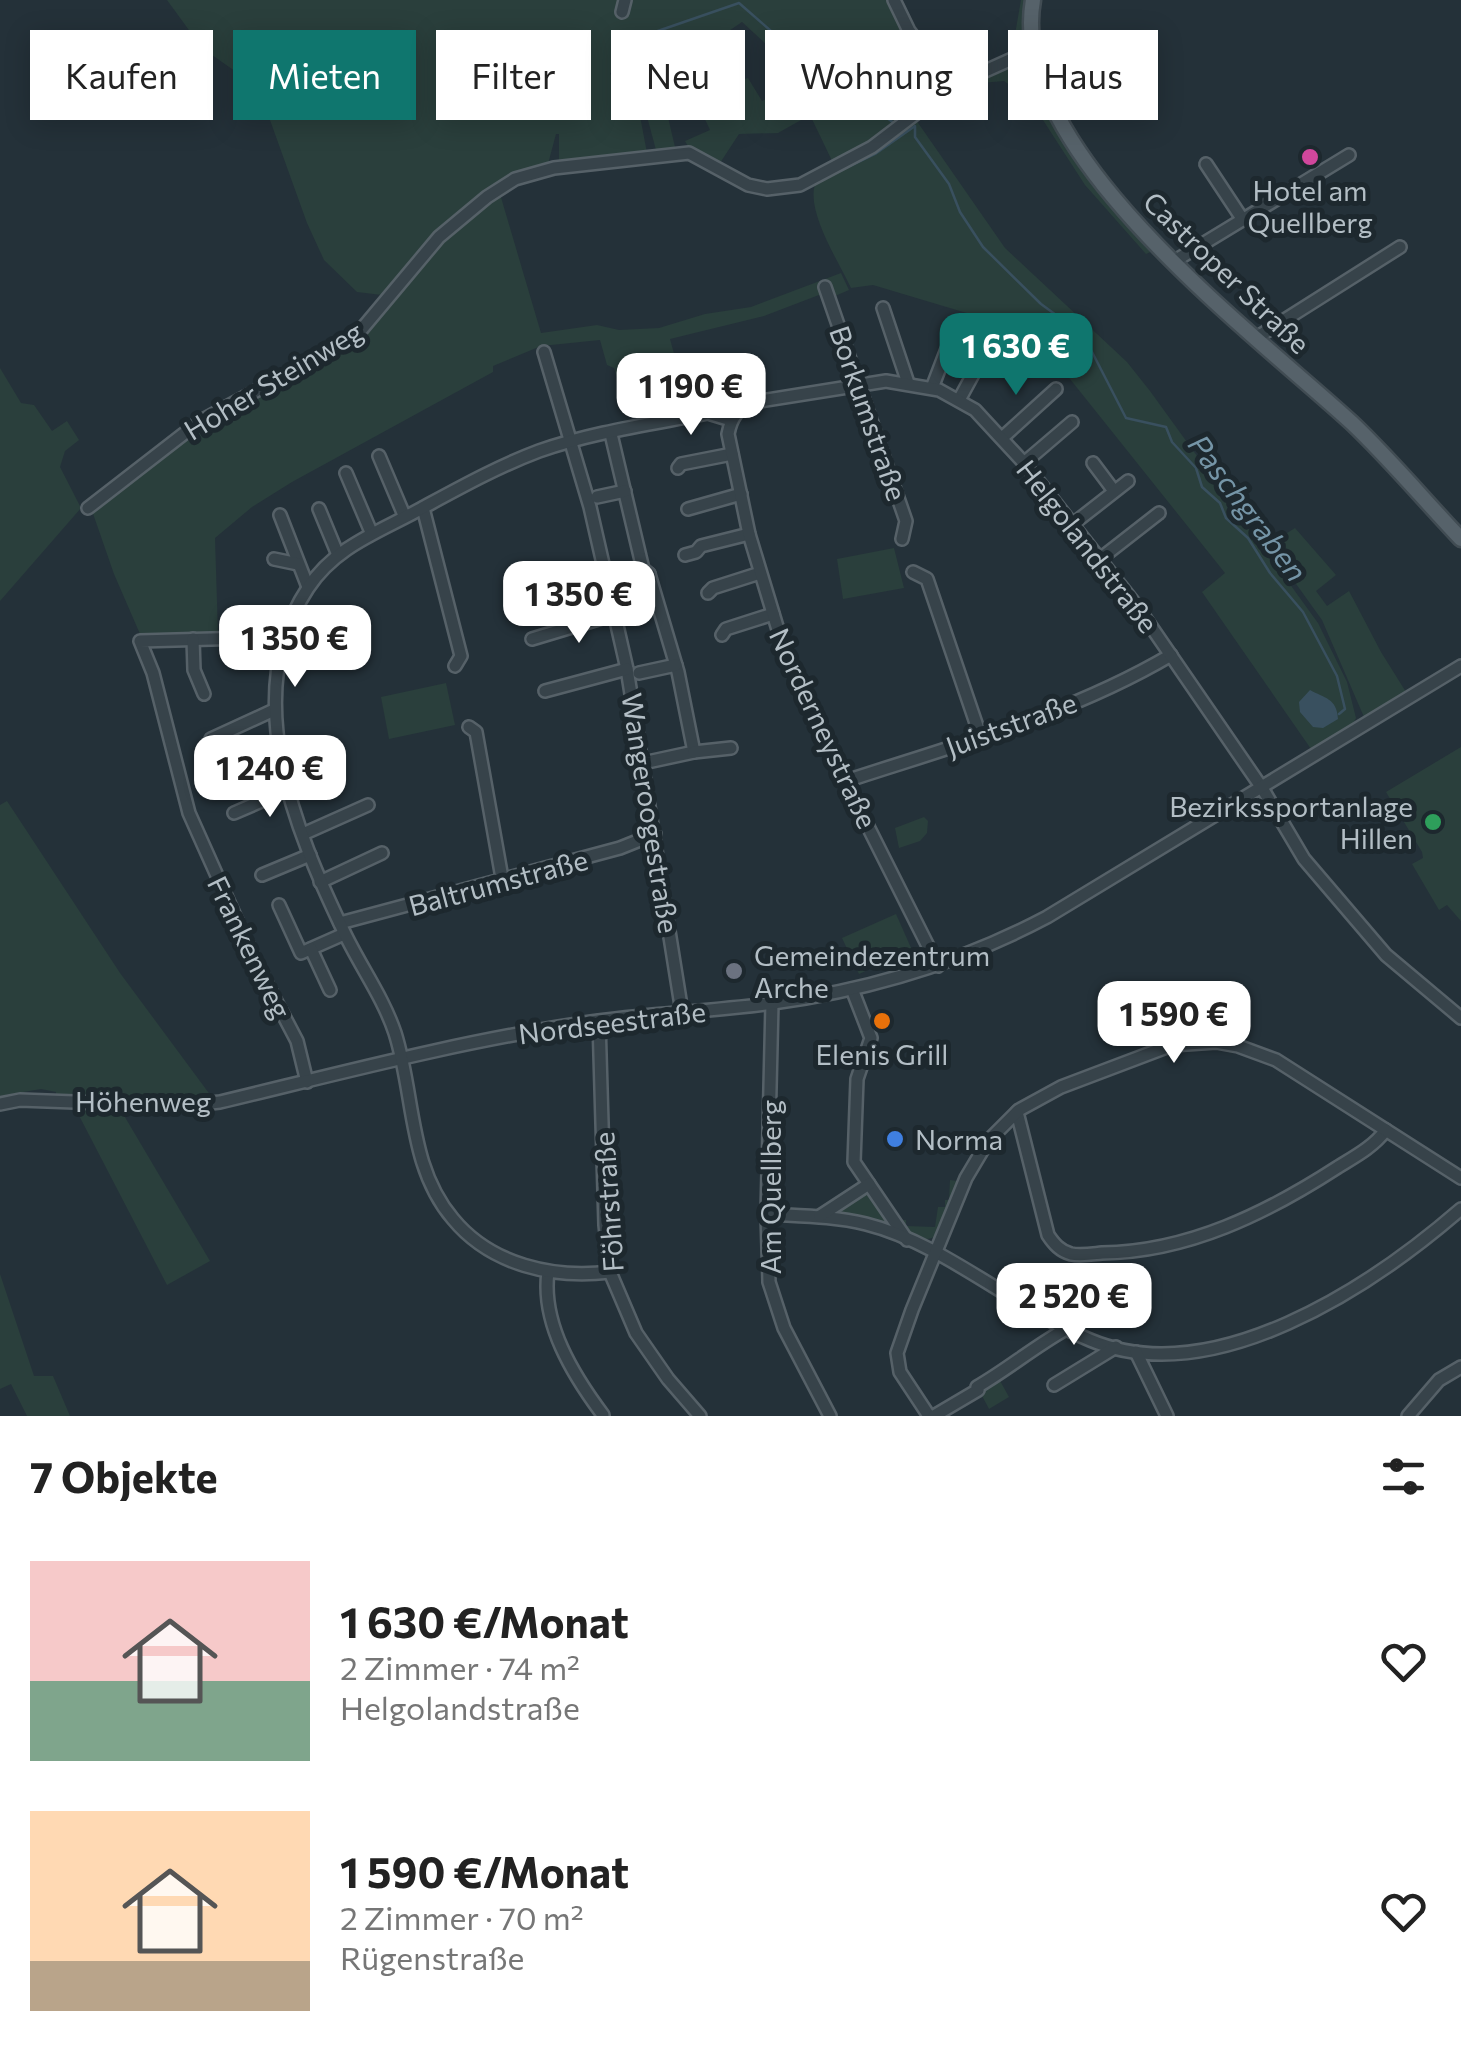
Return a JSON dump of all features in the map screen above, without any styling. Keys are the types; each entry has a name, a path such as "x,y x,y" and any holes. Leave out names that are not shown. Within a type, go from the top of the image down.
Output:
{"main road":[{"name":"Castroper Straße","path":"1031,30 1033,0"},
{"name":"Castroper Straße","path":"1062,120 1106,185 1173,262 1356,426 1461,539"}],"street":[{"path":"894,0 909,30"},
{"name":"Hoher Steinweg","path":"88,508 198,422 356,336 439,237 515,179 554,168 690,153 748,185 767,189 800,185 872,147 907,120"},
{"path":"1173,262 1348,155"},
{"path":"1206,164 1243,220"},
{"path":"1256,338 1400,247"},
{"name":"Borkumstraße","path":"826,287 906,521 902,540"},
{"path":"883,308 908,382"},
{"path":"932,388 958,323"},
{"path":"958,400 996,334"},
{"name":"Wangeroogestraße","path":"544,352 633,671 682,1012"},
{"name":"Helgolandstraße","path":"860,385 908,382 932,388 975,410 1002,438 1100,558 1170,654 1262,788 1304,859 1366,934 1422,988 1461,1018"},
{"path":"610,1272 548,1272 504,1258 470,1237 442,1204 420,1155 401,1058 385,1010 320,882 289,789 274,710 276,669 284,638 308,586 338,555 371,532 509,463 572,442 708,413 731,420 744,405 754,402 860,385"},
{"path":"1002,438 1056,389"},
{"name":"Norderneystraße","path":"731,420 728,434 749,534 773,614 818,727 938,966"},
{"path":"1024,463 1072,422"},
{"path":"612,434 643,569 649,574 676,665 694,752"},
{"path":"678,468 681,464 732,454"},
{"path":"379,456 404,516"},
{"path":"1093,463 1114,491"},
{"path":"346,473 371,532"},
{"path":"1073,524 1128,481"},
{"path":"597,498 625,490"},
{"path":"688,509 741,494"},
{"path":"423,508 455,622 461,656 455,666"},
{"path":"319,509 338,555"},
{"path":"1100,558 1159,513"},
{"path":"280,515 308,586"},
{"path":"685,555 701,546 749,534"},
{"path":"274,559 298,564"},
{"path":"913,572 927,579 980,735"},
{"path":"708,594 713,588 760,573"},
{"path":"617,583 649,574"},
{"path":"532,639 615,614"},
{"path":"722,635 726,629 773,614"},
{"path":"204,694 194,670 193,640 284,638"},
{"name":"Frankenweg","path":"193,640 140,641 153,673 189,813 241,932 297,1041 307,1082"},
{"name":"Juiststraße","path":"846,781 1010,728 1138,674 1170,654"},
{"path":"544,691 676,665"},
{"name":"Nordseestraße","path":"401,1058 476,1040 599,1020 772,1003 938,966 1047,918 1461,666"},
{"path":"211,739 274,710"},
{"path":"469,727 476,732 485,772 502,878"},
{"path":"644,762 731,748"},
{"path":"219,778 280,750"},
{"path":"234,814 289,789"},
{"path":"303,834 368,805"},
{"name":"Baltrumstraße","path":"311,949 342,928 502,878 620,848 655,834"},
{"path":"320,882 382,853"},
{"path":"262,874 310,855"},
{"path":"279,905 301,953 311,949 330,990"},
{"path":"852,988 871,1038 857,1079 854,1162 907,1240"},
{"name":"Am Quellberg","path":"772,1003 767,1268 773,1301 830,1416"},
{"name":"Föhrstraße","path":"599,1020 610,1272 636,1334 700,1416"},
{"path":"1066,1329 939,1414 900,1372 897,1353 974,1163 988,1141 1017,1112 1051,1091 1157,1050 1216,1042 1240,1046 1276,1060 1461,1178"},
{"name":"Höhenweg","path":"0,1104 20,1100 84,1100 196,1105 401,1058"},
{"path":"1017,1112 1048,1235 1058,1248 1072,1254 1130,1253 1178,1243 1235,1224 1325,1176 1376,1142 1386,1130"},
{"path":"820,1216 869,1184"},
{"path":"767,1214 820,1216 868,1224 935,1254 1066,1329 1095,1342 1136,1352 1199,1351 1252,1339 1356,1287 1429,1237 1461,1208"},
{"path":"548,1272 545,1293 551,1323 603,1414"},
{"path":"1054,1385 1116,1347"},
{"path":"1136,1352 1163,1415"},
{"path":"1408,1416 1439,1380 1461,1368"}],"green space":[{"path":"167,0 892,0 913,30 765,30 765,43 742,22 730,30 611,30 611,120 641,120 647,153 559,160 556,134 548,164 502,184 500,194 541,333 597,325 619,330 659,328 705,314 751,307 841,273 849,290 835,296 832,290 764,316 670,339 681,379 664,384 670,417 640,423 632,393 622,394 600,340 541,346 493,366 493,372 292,482 252,507 215,538 218,634 140,634 90,505 140,463 346,339 382,295 357,292 324,260 270,120 416,120 416,30 233,30 233,70 213,56 213,30 189,30"},
{"path":"1021,0 1042,0 1040,30 1016,30"},
{"path":"1008,60 1008,84 988,82 988,70"},
{"path":"745,79 762,101 765,99 765,120 801,120 778,133 739,134 720,163 689,148 685,141 710,130 705,120 745,120"},
{"path":"648,120 669,120 675,147 656,150"},
{"path":"812,120 902,120 835,167"},
{"path":"909,120 916,120 1005,248 1127,362 1318,623 1347,682 1356,718 1352,725 1311,749 1202,592 1225,573 1046,349 990,320 873,285 851,288 819,221 816,182"},
{"path":"1043,120 1070,120 1098,164 1166,245 1146,254 1085,185"},
{"path":"0,368 21,403 34,405 52,431 67,421 79,440 65,451 60,467 81,508 0,601"},
{"path":"1295,528 1336,575 1316,591 1327,606 1349,591 1406,692 1364,717 1322,620 1268,545"},
{"path":"894,548 904,588 843,599 837,559"},
{"path":"446,683 455,725 389,739 381,697"},
{"name":"Bezirkssportanlage Hillen","path":"1461,747 1461,921 1447,905 1439,910 1412,864 1423,858 1422,852 1386,792"},
{"path":"7,801 120,973 211,1096 157,1102 56,1097 56,1092 41,1089 0,1096 0,805"},
{"path":"924,817 928,821 927,833 920,841 899,848 895,828"},
{"path":"896,914 912,950 859,974 842,938"},
{"path":"73,1104 119,1107 210,1261 167,1285"},
{"path":"950,1180 957,1184 936,1236 925,1239 910,1233 898,1220 906,1220 906,1226 935,1227 938,1207 945,1207 945,1200 949,1200"},
{"path":"866,1188 892,1225 832,1211"},
{"path":"0,1274 34,1376 53,1376 70,1416 27,1416 11,1384 0,1389"},
{"path":"998,1377 1009,1397 989,1409 980,1392"}],"water":[{"path":"1310,690 1332,703 1338,719 1323,728 1313,727 1300,712 1299,702"}],"waterway":[{"name":"Paschgraben","path":"661,30 739,3 802,58 894,123"},
{"name":"Paschgraben","path":"807,187 875,154 915,126 915,137 949,184 960,212 983,247 1041,304 1082,334 1088,347"},
{"name":"Paschgraben","path":"1091,350 1126,418 1166,427 1172,442 1196,468 1202,487 1220,503 1226,518 1248,538 1270,573 1303,612 1337,676 1345,709 1339,714"}],"place":[{"name":"Hotel am Quellberg","path":"1310,157"},
{"name":"Bezirkssportanlage Hillen","path":"1433,822"},
{"name":"Gemeindezentrum Arche","path":"734,971"},
{"name":"Elenis Grill","path":"882,1021"},
{"name":"Norma","path":"895,1139"}]}
